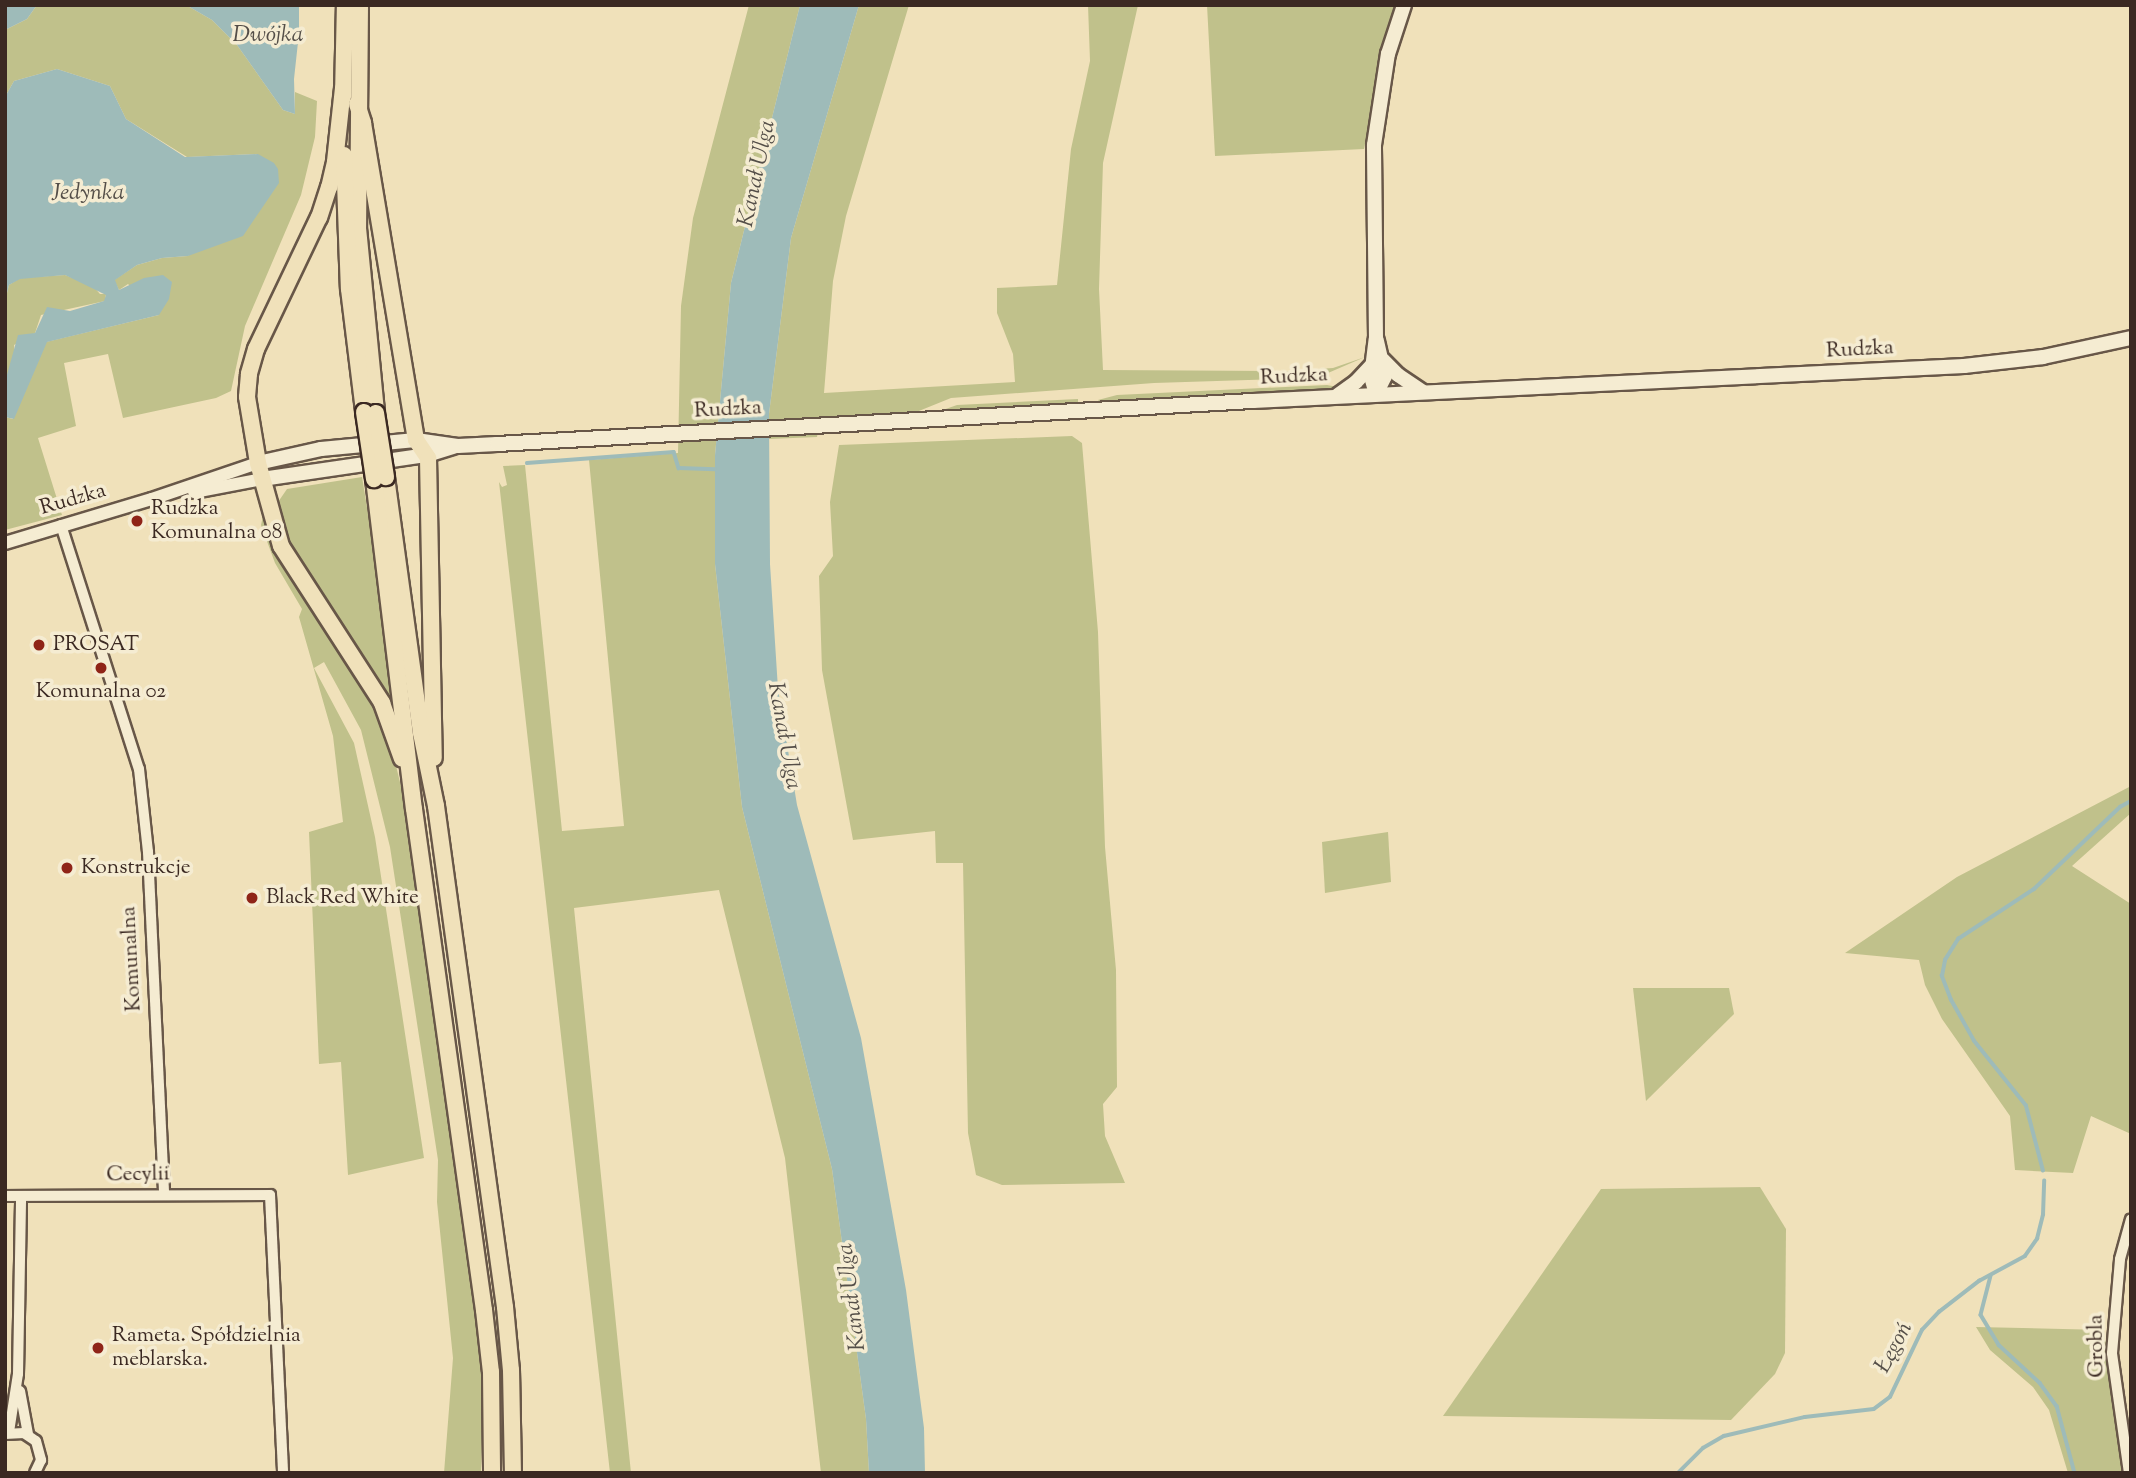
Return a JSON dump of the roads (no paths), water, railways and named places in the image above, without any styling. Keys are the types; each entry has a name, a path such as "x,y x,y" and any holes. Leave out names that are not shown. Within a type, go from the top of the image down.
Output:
{"main road":[{"path":"345,5 344,224 348,289 436,806 505,1307 511,1370 513,1473"},
{"path":"360,5 357,104 358,228 370,412"},
{"path":"1376,394 1385,376 1377,363 1374,145 1388,54 1404,5"},
{"path":"343,88 335,162 329,187 301,256 268,321 249,374 247,397 260,471 281,546 382,703 398,741 414,809"},
{"path":"357,104 363,123 416,440 427,455 436,806"},
{"name":"Rudzka","path":"260,471 321,449 416,440 458,446 1423,391 1964,366 2043,356 2131,338"},
{"path":"1377,363 1423,391"},
{"path":"1336,396 1377,363"},
{"name":"Rudzka","path":"260,471 427,455 458,446"},
{"path":"380,478 414,809 491,1372 492,1473"}],"street":[{"name":"Rudzka","path":"5,543 152,499 260,471"},
{"name":"Komunalna","path":"61,525 139,769 148,852 164,1193"},
{"name":"Cecylii","path":"5,1196 164,1193 270,1195 283,1473"},
{"path":"21,1196 18,1374 7,1433 28,1434 36,1441 41,1452 35,1473"},
{"name":"Grobla","path":"2129,1473 2112,1353 2120,1259 2131,1219"},
{"path":"18,1374 28,1434"}],"water":[{"path":"5,5 37,5 27,19 5,30"},
{"name":"Dwójka","path":"186,5 299,5 294,79 295,114 283,110 237,45 212,20"},
{"name":"Kanał Ulga","path":"800,5 859,5 791,238 769,414 770,564 778,689 797,805 861,1038 906,1290 924,1428 925,1473 869,1473 866,1419 832,1169 742,807 715,564 715,455 731,283"},
{"name":"Jedynka","path":"57,69 110,86 126,119 185,157 258,154 274,163 278,169 279,183 243,236 188,256 162,258 137,265 115,280 119,290 144,278 163,275 172,282 169,299 159,315 47,342 14,419 5,417 5,382 18,335 35,333 47,307 70,311 104,301 106,295 65,275 20,279 9,285 5,301 5,97 14,81"}],"waterway":[{"path":"527,463 674,452 679,468 715,469"},
{"name":"Łęgoń","path":"2043,1171 2026,1106 1974,1041 1951,1000 1942,976 1945,960 1958,939 2034,889 2120,807 2131,801"},
{"name":"Łęgoń","path":"1678,1473 1703,1448 1724,1436 1805,1417 1874,1409 1890,1397 1922,1330 1939,1312 1979,1281 2025,1256 2037,1239 2043,1215 2044,1181"},
{"path":"1991,1276 1981,1315 1999,1345 2040,1383 2057,1406 2075,1473"}],"place":[{"name":"Rudzka Komunalna 08","path":"137,521"},
{"name":"PROSAT","path":"39,645"},
{"name":"Komunalna 02","path":"101,668"},
{"name":"Konstrukcje","path":"67,868"},
{"name":"Black Red White","path":"252,898"},
{"name":"Rameta. Spółdzielnia meblarska.","path":"98,1348"}]}
